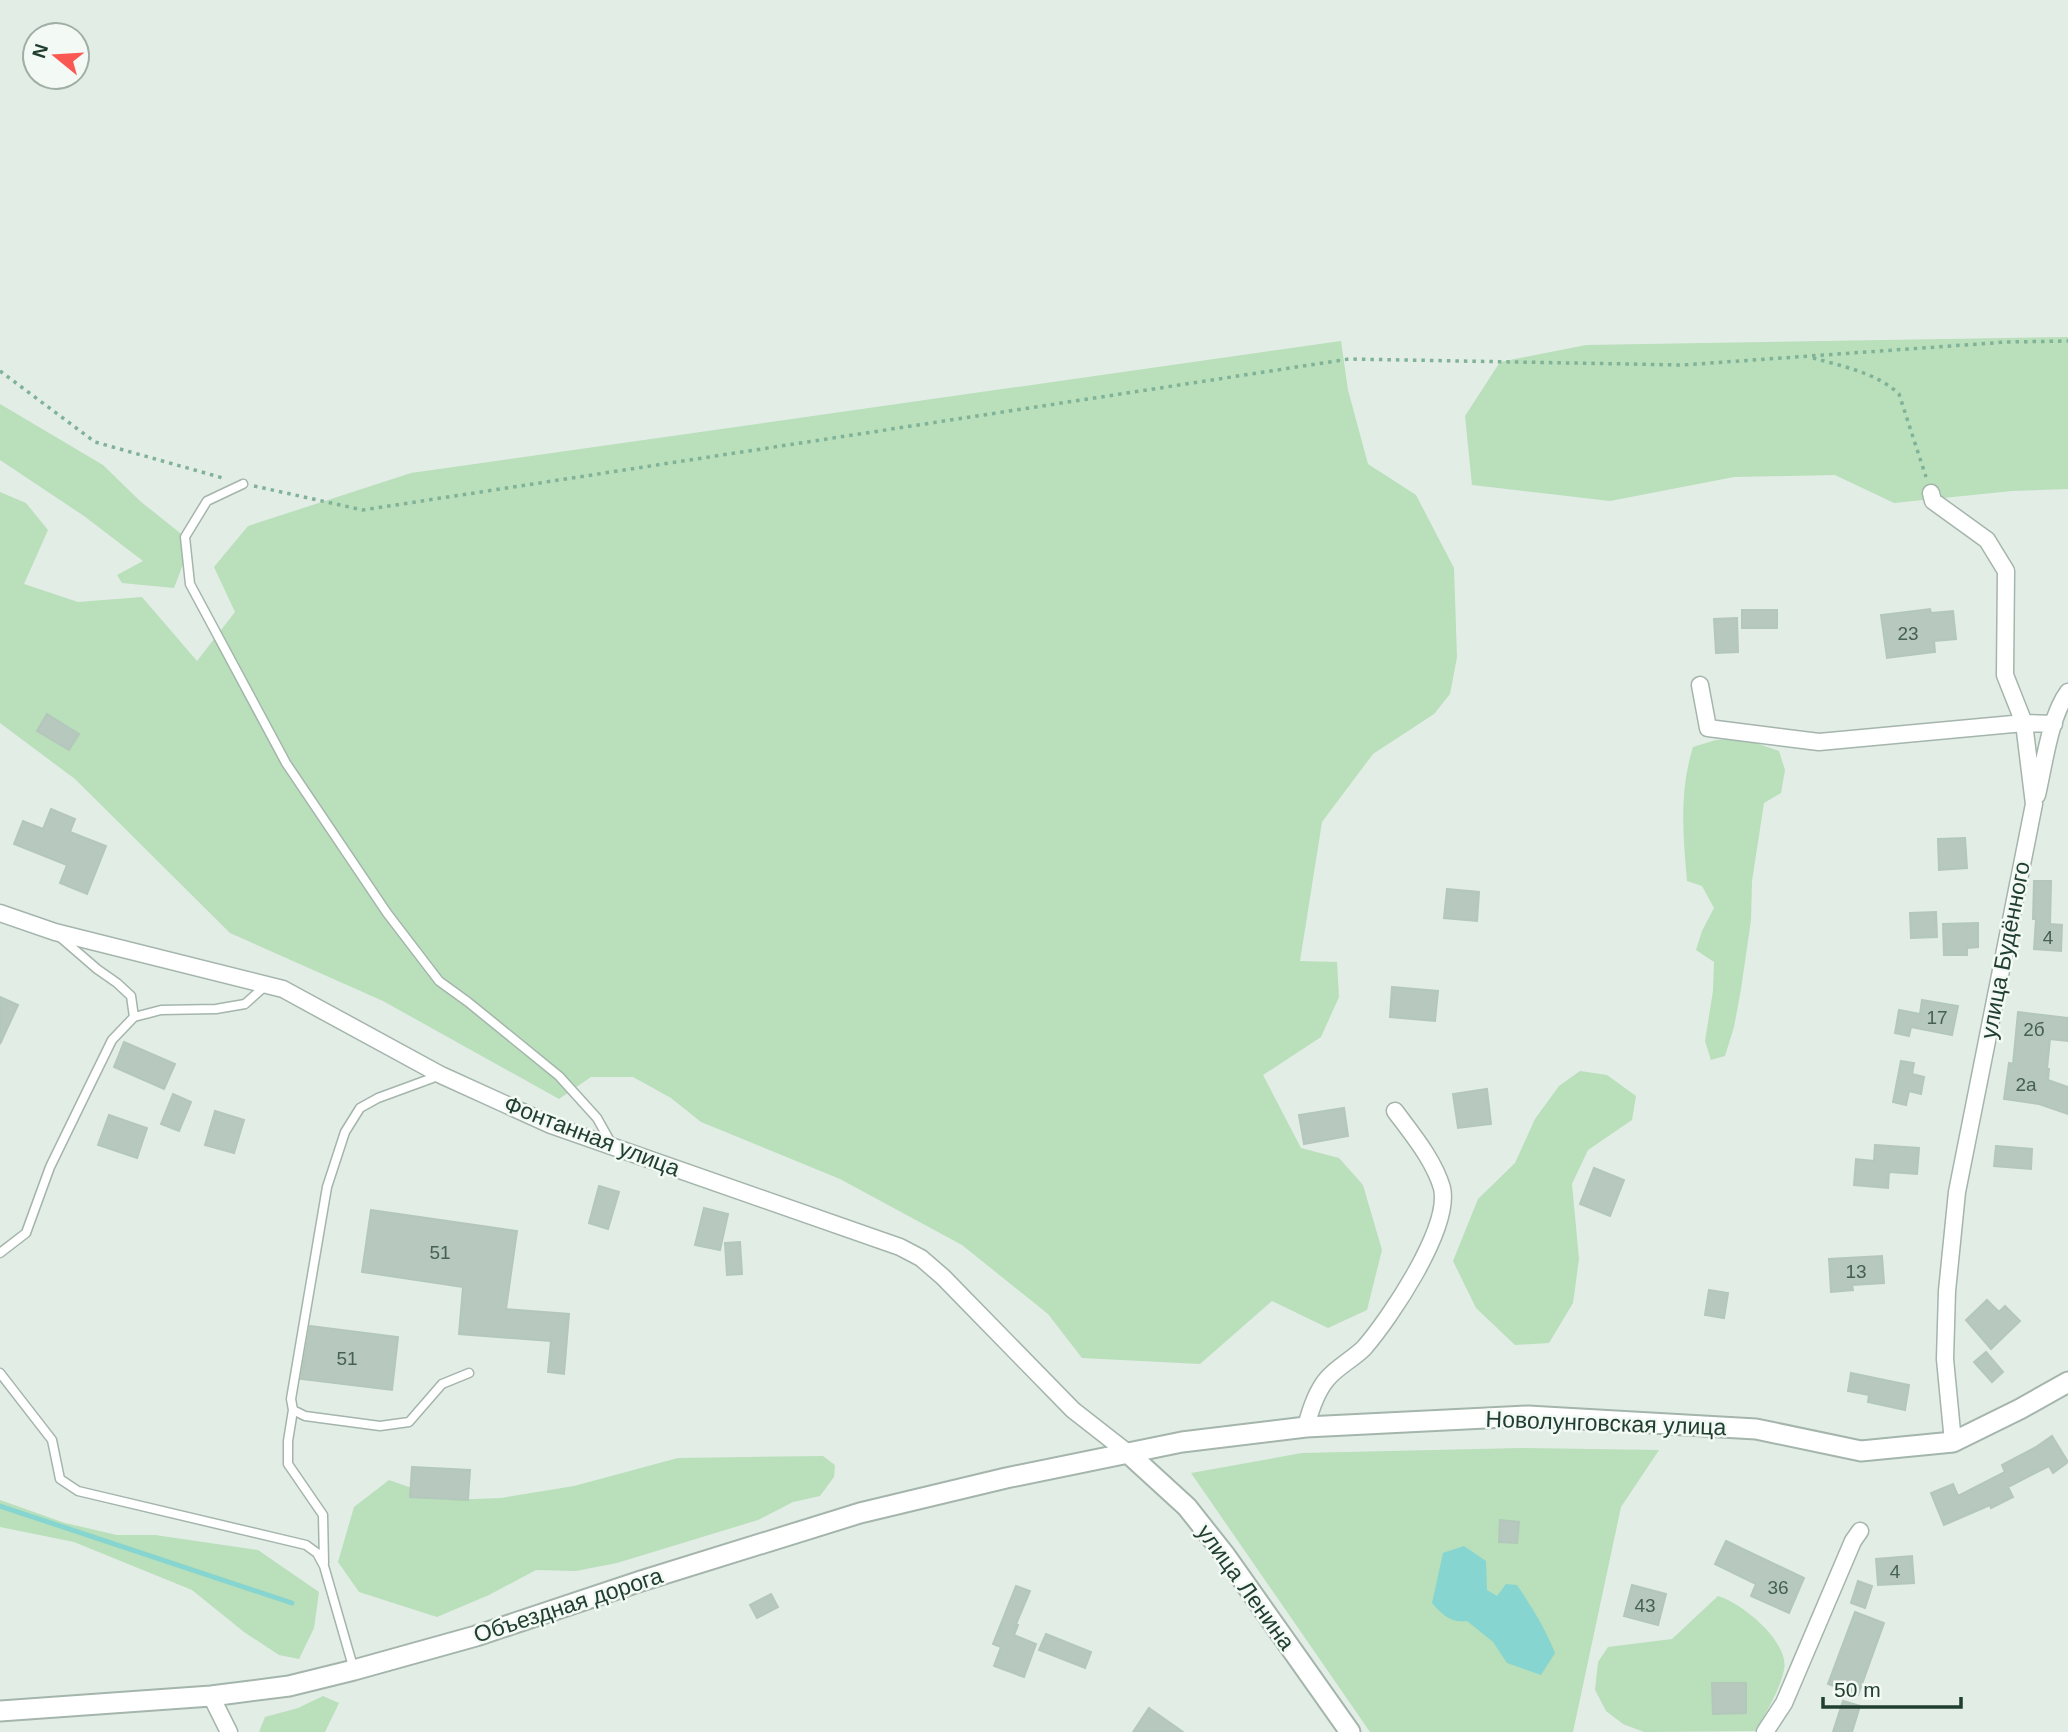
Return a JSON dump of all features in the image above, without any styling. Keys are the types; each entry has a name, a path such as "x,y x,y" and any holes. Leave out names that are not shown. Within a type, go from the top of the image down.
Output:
{"street":[{"name":"улица Будённого","path":"1931,493 1933,501 1987,540 2006,571 2006,675 2024,723 2034,804 1957,1192 1947,1291 1945,1359 1953,1442"},
{"path":"1700,685 1708,728 1819,742 2024,723 2054,724"},
{"path":"2034,804 2054,724 2062,700 2068,692"},
{"name":"Фонтанная улица","path":"0,914 55,932 283,989 441,1075 551,1125 900,1247 921,1258 943,1277 1073,1410 1128,1453"},
{"path":"1306,1427 1311,1407 1326,1379 1363,1348 1390,1313 1422,1262 1438,1228 1443,1209 1442,1189 1433,1168 1395,1111"},
{"name":"Новолунговская улица","path":"1128,1453 1232,1435 1306,1427 1528,1416 1756,1429 1861,1451 1953,1442 2068,1382"},
{"name":"Объездная дорога","path":"0,1711 211,1696 289,1686 354,1671 476,1636 860,1513 1128,1453"},
{"name":"улица Ленина","path":"1128,1453 1187,1507 1225,1555 1350,1732"},
{"path":"1765,1732 1784,1703 1853,1541 1860,1531"},
{"path":"211,1696 229,1732"}],"lane":[{"path":"243,484 207,501 185,537 190,584 286,763 387,913 439,981 559,1076 597,1118 612,1146"},
{"path":"55,932 131,996 134,1017"},
{"path":"0,1253 26,1233 50,1167 112,1040 134,1017 162,1010 216,1009 245,1004 265,986"},
{"path":"324,1566 323,1514 288,1464 288,1441 293,1409 291,1399 327,1187 345,1132 360,1108 378,1098 441,1075"},
{"path":"0,1373 52,1440 60,1479 78,1491 306,1545 317,1553 324,1566 354,1671"},
{"path":"293,1409 305,1416 380,1426 409,1422 442,1384 469,1373"}],"path":[{"path":"0,371 95,442 243,484 363,509 1349,359 1683,365 2007,342 2068,341"},
{"path":"1808,356 1860,371 1899,394 1931,493"}],"green space":[{"path":"2068,337 2068,489 2012,491 1894,503 1835,475 1734,477 1610,501 1472,485 1465,416 1500,362 1586,345"},
{"path":"1341,341 1348,390 1368,464 1416,495 1454,568 1457,657 1450,694 1434,714 1373,754 1322,822 1300,961 1337,962 1339,997 1321,1037 1263,1075 1301,1148 1339,1158 1363,1185 1382,1250 1367,1310 1328,1328 1272,1301 1200,1364 1082,1358 1048,1314 962,1245 840,1179 701,1122 671,1098 633,1077 591,1077 559,1099 383,1001 230,933 75,779 0,723 0,492 26,503 48,530 24,584 78,602 142,597 197,661 235,612 214,567 248,526 411,473"},
{"path":"0,404 103,465 140,501 185,537 187,554 174,588 122,583 117,575 143,561 84,516 0,460"},
{"path":"1741,738 1779,751 1785,770 1781,793 1764,803 1752,881 1751,920 1734,1027 1725,1056 1711,1060 1705,1041 1713,991 1714,962 1696,950 1714,908 1702,886 1687,881 1683,830 1684,797 1693,747 1716,740"},
{"path":"1580,1071 1607,1075 1636,1096 1632,1120 1588,1150 1572,1184 1579,1259 1573,1303 1549,1343 1515,1345 1476,1308 1453,1261 1478,1199 1515,1163 1535,1119 1559,1086"},
{"path":"1521,1448 1659,1450 1621,1507 1573,1732 1370,1732 1191,1473 1302,1453"},
{"path":"823,1456 835,1465 834,1477 820,1496 793,1502 758,1520 617,1563 576,1571 536,1570 489,1595 437,1617 359,1592 338,1562 354,1507 389,1480 446,1500 501,1498 574,1486 678,1458"},
{"path":"0,1500 65,1523 117,1535 155,1535 258,1550 319,1592 314,1628 299,1659 279,1655 244,1632 192,1590 74,1542 0,1527"},
{"path":"1718,1596 1739,1607 1762,1625 1780,1648 1784,1659 1779,1686 1756,1731 1644,1732 1623,1724 1606,1711 1595,1690 1598,1662 1608,1647 1672,1639"},
{"path":"323,1696 339,1703 325,1732 259,1732 265,1717 298,1708"}],"water":[{"path":"1464,1546 1486,1561 1487,1590 1497,1596 1506,1584 1517,1585 1533,1610 1555,1653 1541,1675 1507,1663 1493,1642 1467,1621 1456,1621 1447,1617 1432,1603 1443,1553"}],"building":[{"path":"1930,609 1931,613 1953,611 1956,639 1934,641 1935,652 1887,658 1881,615"},
{"path":"1742,610 1777,610 1777,628 1742,628"},
{"path":"1737,618 1738,652 1716,653 1714,619"},
{"path":"47,714 79,734 69,750 37,731"},
{"path":"51,809 75,819 70,832 106,846 87,894 60,883 67,865 14,844 23,821 43,829"},
{"path":"1965,838 1967,868 1939,870 1938,839"},
{"path":"2034,881 2051,881 2050,924 2062,925 2061,951 2034,949"},
{"path":"1447,889 1479,892 1477,921 1444,918"},
{"path":"1936,912 1937,937 1911,938 1910,913"},
{"path":"1978,923 1978,947 1967,948 1967,955 1944,955 1943,924"},
{"path":"1392,987 1438,991 1435,1021 1390,1017"},
{"path":"0,997 18,1005 0,1044"},
{"path":"1922,1000 1958,1006 1952,1035 1911,1027 1909,1036 1895,1033 1899,1010 1920,1014"},
{"path":"2018,1012 2068,1018 2067,1041 2050,1039 2047,1069 2048,1080 2068,1087 2068,1114 2039,1104 2004,1099 2009,1063 2013,1064"},
{"path":"124,1042 175,1064 164,1089 114,1067"},
{"path":"1901,1061 1914,1063 1912,1074 1924,1077 1921,1094 1909,1091 1906,1105 1893,1102"},
{"path":"1487,1089 1491,1124 1458,1128 1453,1094"},
{"path":"173,1094 191,1102 179,1131 161,1124"},
{"path":"1344,1108 1348,1136 1304,1144 1299,1115"},
{"path":"215,1111 244,1120 234,1153 205,1145"},
{"path":"109,1115 147,1128 137,1158 98,1145"},
{"path":"1875,1145 1919,1148 1917,1174 1889,1172 1888,1188 1854,1185 1856,1159 1874,1161"},
{"path":"1996,1146 2032,1149 2031,1169 1994,1166"},
{"path":"1594,1168 1624,1180 1610,1216 1580,1204"},
{"path":"599,1186 619,1192 608,1229 589,1223"},
{"path":"704,1208 728,1214 720,1250 695,1245"},
{"path":"371,1210 517,1231 506,1309 569,1314 564,1374 548,1372 551,1341 459,1334 463,1287 362,1272"},
{"path":"740,1242 742,1274 727,1275 725,1243"},
{"path":"1882,1256 1884,1283 1852,1285 1853,1290 1831,1292 1829,1259"},
{"path":"1709,1290 1728,1293 1724,1318 1705,1315"},
{"path":"1987,1300 1999,1312 2005,1306 2020,1321 1991,1349 1966,1320"},
{"path":"310,1326 398,1337 392,1390 301,1379"},
{"path":"1986,1352 2003,1372 1992,1382 1974,1362"},
{"path":"1851,1373 1909,1385 1905,1410 1868,1402 1869,1395 1848,1391"},
{"path":"2052,1436 2068,1462 2053,1473 2049,1466 2008,1487 2013,1497 1944,1525 1931,1493 1953,1484 1958,1496 2005,1472 2002,1465"},
{"path":"412,1467 470,1470 468,1500 410,1497"},
{"path":"1500,1520 1519,1522 1517,1543 1499,1542"},
{"path":"1726,1541 1804,1578 1789,1613 1751,1596 1756,1584 1715,1564"},
{"path":"1912,1556 1914,1583 1878,1585 1876,1559"},
{"path":"1858,1581 1872,1586 1865,1608 1851,1603"},
{"path":"1632,1585 1666,1594 1658,1625 1624,1616"},
{"path":"1016,1586 1030,1591 1014,1635 1036,1644 1024,1677 994,1666 1001,1647 993,1644"},
{"path":"771,1594 778,1607 757,1618 750,1605"},
{"path":"1855,1612 1884,1623 1858,1695 1828,1684"},
{"path":"1046,1634 1091,1652 1085,1668 1039,1650"},
{"path":"1712,1683 1746,1683 1746,1713 1713,1714"},
{"path":"1843,1701 1860,1706 1852,1732 1833,1732"},
{"path":"1149,1708 1183,1732 1133,1732"}],"waterway":[{"path":"0,1506 292,1603"}]}
